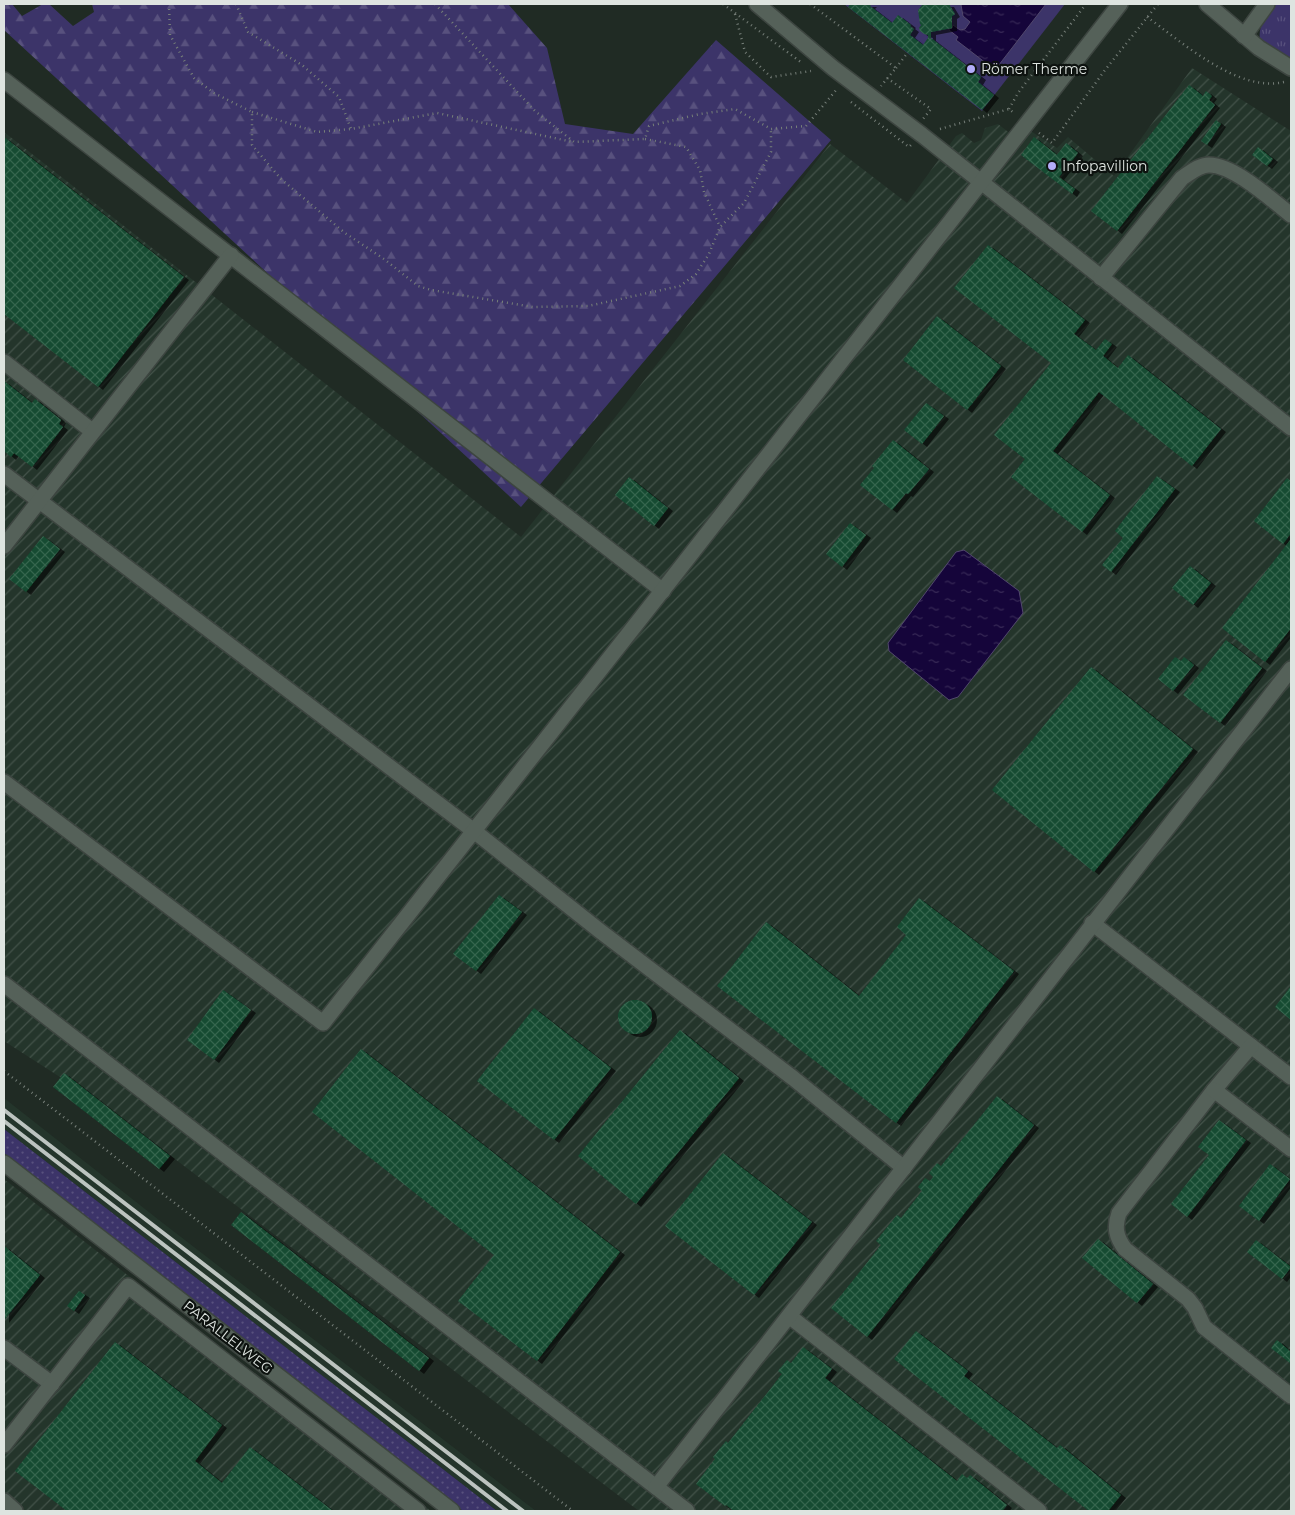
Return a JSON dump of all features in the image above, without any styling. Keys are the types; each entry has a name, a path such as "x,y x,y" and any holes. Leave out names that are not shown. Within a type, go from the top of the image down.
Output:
{"street":[{"path":"757,4 846,77 926,134 1101,278 1291,428"},
{"path":"4,782 323,1023 663,591 1120,4"},
{"path":"1207,4 1244,36 1287,66"},
{"path":"1244,36 1267,4"},
{"path":"4,80 663,591"},
{"path":"1101,278 1182,178 1197,168 1209,165 1225,168 1237,174 1291,215"},
{"path":"4,546 92,431 231,256"},
{"path":"4,362 92,431"},
{"path":"4,474 474,831 600,932 793,1078 904,1168"},
{"path":"656,1488 1291,668"},
{"path":"1092,923 1291,1077"},
{"path":"4,984 686,1511"},
{"path":"1251,1046 1214,1090 1119,1213 1116,1231 1119,1241 1125,1249 1188,1299 1195,1308 1204,1327 1291,1396"},
{"path":"1214,1090 1291,1149"},
{"name":"PARALLELWEG","path":"4,1163 452,1511"},
{"path":"4,1446 128,1286 418,1511"},
{"path":"789,1316 1039,1511"},
{"path":"4,1348 52,1384"},
{"path":"4,1501 15,1511"}],"path":[{"path":"169,4 170,35 194,78 214,93 252,112 317,132 437,113 574,142 646,139 686,147 700,170 704,192 720,227"},
{"path":"236,4 248,32 302,66 339,97 351,128"},
{"path":"435,4 535,111 574,142"},
{"path":"810,4 896,68"},
{"path":"887,78 930,109 920,124 926,134 1009,109 1018,93 1086,4"},
{"path":"1009,109 1052,142 1105,70 1158,4"},
{"path":"735,13 745,52 771,77 811,71"},
{"path":"1147,17 1189,48 1222,69 1255,82 1280,83 1291,80"},
{"path":"872,96 908,52"},
{"path":"646,139 649,126 700,114 735,109 771,129 806,126 846,77"},
{"path":"252,112 252,145 281,179 345,233 384,259 418,286 533,308 588,306 632,297 680,286 696,274 709,254 720,227 744,203 758,179 771,152 771,129"},
{"path":"4,1071 573,1511"}],"shaded area":[{"path":"1192,68 1291,131 1291,1511 639,1511 105,1106 4,1041 4,132 521,537 830,144 907,203 956,136 962,133 974,143 981,140 985,128 998,124 1016,138 1026,128 1057,148 1068,137 1114,176"},
{"path":"4,1098 536,1511 497,1511 4,1129"},
{"path":"4,1179 431,1511 4,1511"}],"green space":[{"path":"4,4 12,4 22,16 43,4 49,4 73,26 94,12 92,4 508,4 547,48 565,124 633,134 716,40 831,140 521,507 4,30"},
{"name":"Römer Therme","path":"844,4 1065,4 982,111"},
{"path":"1273,4 1291,4 1291,61 1260,41 1261,26"},
{"path":"4,1129 497,1511 463,1511 4,1153"}],"water":[{"path":"1046,4 995,70 956,40 958,37 949,30 953,25 960,30 965,29 970,22 963,16 961,5"},
{"path":"964,550 1019,591 1023,613 958,697 949,700 889,651 888,643 956,552"}],"building":[{"path":"850,4 872,4 870,6 892,23 898,15 914,29 910,35 923,45 928,35 920,31 921,25 918,10 923,4 949,4 955,14 952,16 952,28 931,32 931,38 981,77 978,82 994,95 982,110 848,7"},
{"path":"1189,85 1203,96 1206,91 1212,96 1209,100 1215,105 1117,231 1091,211"},
{"path":"1216,120 1221,124 1207,145 1201,141"},
{"path":"4,137 184,277 98,387 4,314"},
{"name":"Infopavillion","path":"1034,137 1057,155 1066,143 1078,153 1059,177 1075,189 1072,194 1021,155"},
{"path":"1258,147 1273,159 1267,166 1252,155"},
{"path":"988,245 1085,320 1074,334 1096,350 1105,339 1112,344 1103,356 1118,368 1128,355 1221,429 1192,466 1099,392 1053,451 1110,495 1082,532 1011,477 1025,459 994,435 1051,363 954,288"},
{"path":"937,316 1001,366 967,410 903,360"},
{"path":"4,381 32,403 35,399 61,420 59,424 63,427 32,467 14,453 11,457 4,451"},
{"path":"926,403 944,416 922,444 904,430"},
{"path":"893,440 929,469 892,510 860,485 874,468 872,466"},
{"path":"1157,476 1175,489 1111,572 1102,565 1123,538 1115,531"},
{"path":"629,477 668,508 654,526 615,495"},
{"path":"1287,478 1291,481 1291,533 1283,544 1254,521"},
{"path":"850,523 866,535 842,567 826,554"},
{"path":"43,536 60,549 26,592 9,579"},
{"path":"1291,539 1291,628 1265,662 1222,628"},
{"path":"1190,566 1211,583 1193,605 1172,588"},
{"path":"1226,640 1262,668 1220,723 1183,695"},
{"path":"1175,657 1181,661 1184,657 1194,665 1173,691 1158,679"},
{"path":"1091,667 1193,749 1094,872 992,790"},
{"path":"499,895 522,912 476,971 453,954"},
{"path":"919,898 1014,971 896,1123 717,986 766,922 859,996 906,935 897,927"},
{"path":"1291,986 1291,1020 1275,1007"},
{"path":"223,990 251,1010 214,1060 187,1040"},
{"path":"635,1000 647,1005 652,1017 647,1029 635,1034 623,1029 618,1017 623,1005"},
{"path":"534,1008 611,1068 554,1140 477,1081"},
{"path":"680,1030 739,1078 636,1204 578,1156"},
{"path":"361,1049 620,1252 537,1361 458,1301 494,1255 312,1112"},
{"path":"64,1073 170,1156 159,1169 53,1087"},
{"path":"997,1096 1034,1125 867,1337 831,1308 881,1245 876,1241 897,1215 901,1218 922,1191 918,1187 925,1178 930,1181 933,1177 929,1173 937,1163 941,1166"},
{"path":"1219,1120 1246,1140 1187,1217 1171,1204 1209,1155 1198,1147"},
{"path":"723,1153 812,1222 754,1295 665,1226"},
{"path":"1270,1164 1290,1179 1259,1221 1239,1206"},
{"path":"241,1212 429,1358 419,1371 231,1225"},
{"path":"1098,1239 1153,1284 1137,1303 1082,1258"},
{"path":"1256,1240 1291,1267 1282,1279 1247,1252"},
{"path":"4,1246 40,1275 4,1320"},
{"path":"79,1291 85,1295 74,1311 67,1306"},
{"path":"916,1331 968,1371 964,1376 1057,1448 1060,1445 1121,1495 1108,1511 1089,1511 894,1359"},
{"path":"1277,1340 1291,1352 1290,1363 1271,1348"},
{"path":"115,1342 222,1425 195,1461 222,1483 250,1447 333,1511 67,1511 15,1471"},
{"path":"803,1347 832,1369 825,1378 957,1481 962,1474 967,1478 970,1475 1007,1505 1002,1511 734,1511 696,1484 715,1459 713,1457 726,1441 728,1443 782,1374 778,1371 787,1360 791,1363"}],"railway":[{"path":"4,1110 523,1511"},
{"path":"4,1121 507,1511"}],"place":[{"name":"Römer Therme","path":"971,69"},
{"name":"Infopavillion","path":"1052,166"}]}
